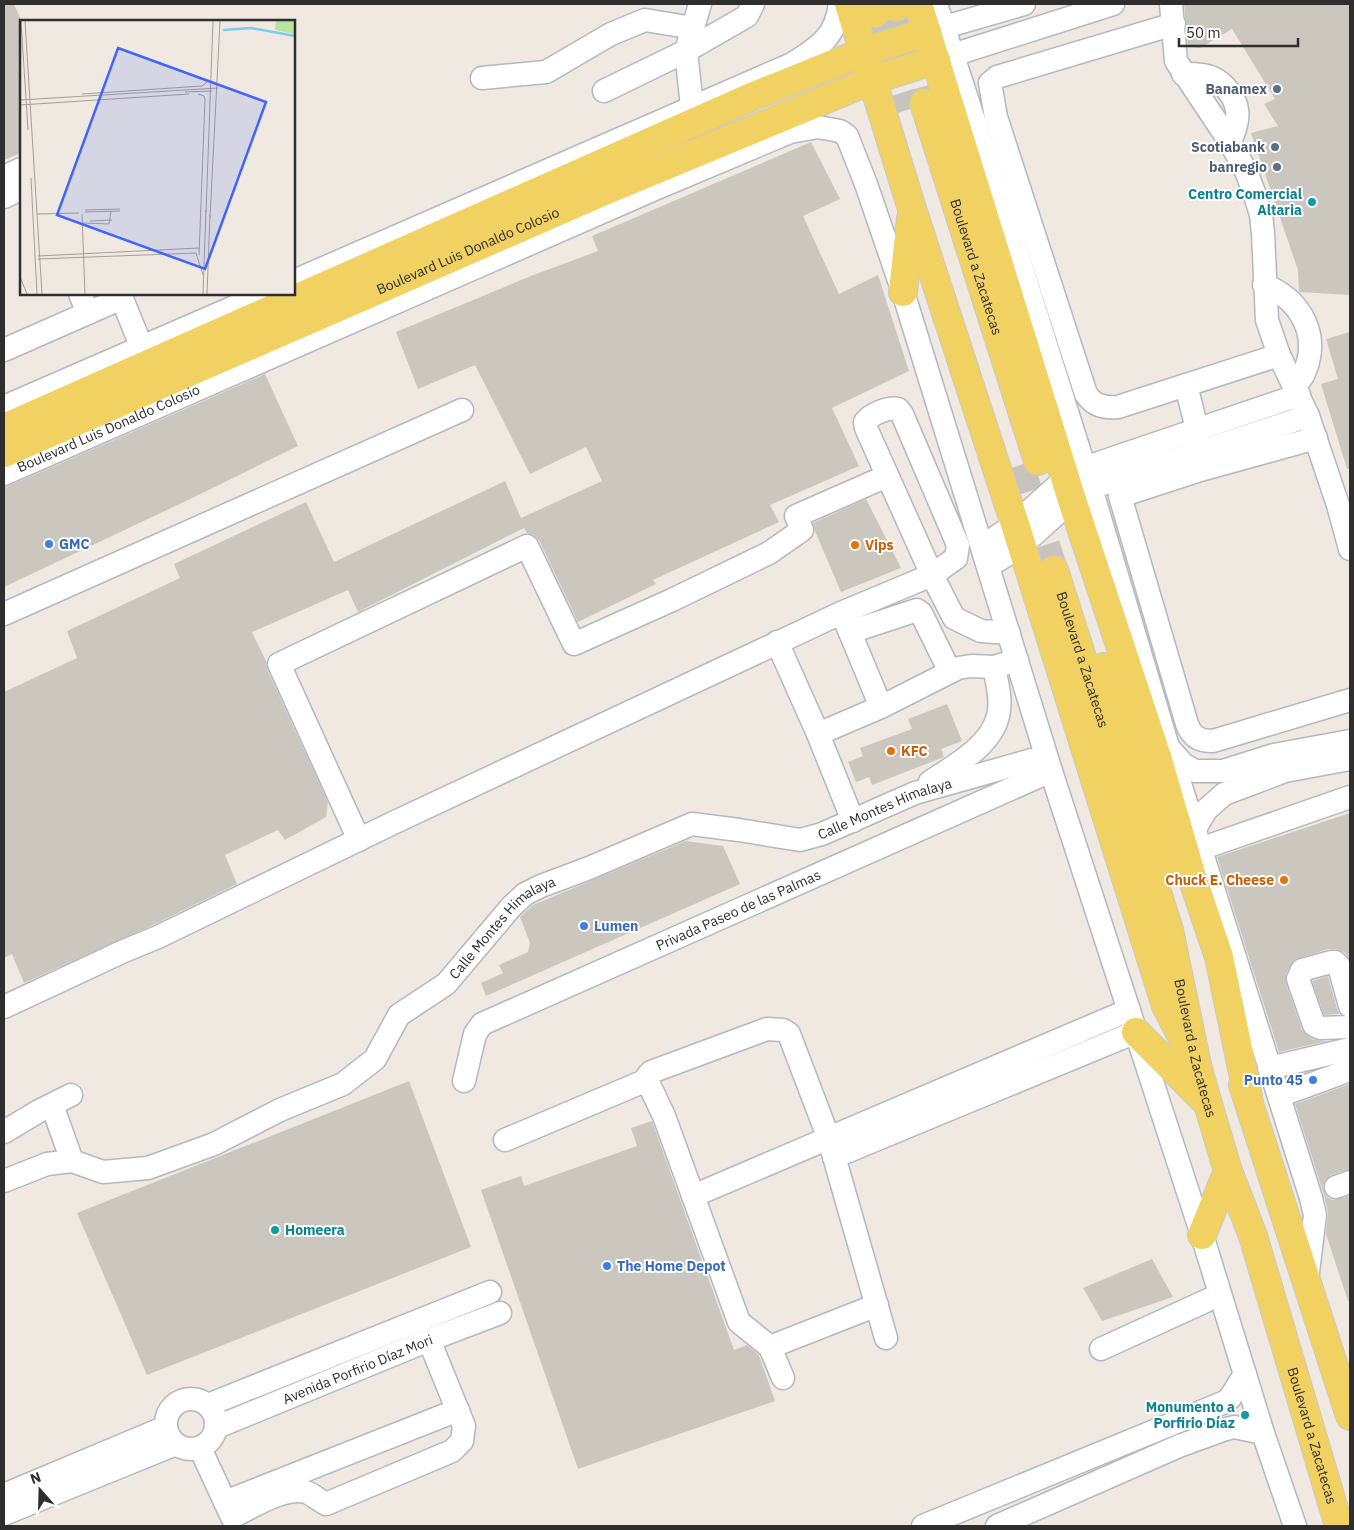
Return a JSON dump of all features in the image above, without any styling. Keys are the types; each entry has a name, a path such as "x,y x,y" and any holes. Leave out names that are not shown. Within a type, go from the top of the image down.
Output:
{"main road":[{"path":"849,4 912,210 1018,535 1166,1006 1197,1065"},
{"path":"891,6 935,29 945,57 1078,483 1157,757 1192,838 1229,965 1249,1102"},
{"name":"Boulevard Luis Donaldo Colosio","path":"295,289 541,181 863,52 935,29"},
{"name":"Boulevard Luis Donaldo Colosio","path":"4,453 608,190 872,80 945,57"},
{"path":"719,96 749,98"},
{"name":"Boulevard a Zacatecas","path":"916,106 1029,463"},
{"path":"608,190 657,188"},
{"path":"903,292 912,210"},
{"path":"378,310 401,280"},
{"name":"Boulevard Luis Donaldo Colosio","path":"4,428 145,355 282,295"},
{"path":"4,442 22,431 116,390 131,381 145,355 166,365 206,353 242,349"},
{"name":"Boulevard a Zacatecas","path":"1338,1526 1253,1236 1228,1171 1208,1104 1197,1065 1168,930 1062,567 1249,1102 1350,1416"},
{"path":"1132,1021 1208,1104"},
{"path":"1202,1235 1228,1171"}],"street":[{"path":"692,107 686,51 700,4"},
{"path":"604,91 686,51 748,16 753,4"},
{"name":"Boulevard Luis Donaldo Colosio","path":"295,281 541,181 692,107 792,64 814,50 836,24 840,4"},
{"path":"936,4 935,29 1024,4"},
{"path":"945,57 1113,4"},
{"path":"1279,355 1118,407 1106,408 1091,402 1086,394 996,116 990,84 997,77 1172,14 1176,61 1184,74 1203,75 1225,86 1232,95 1237,108 1238,119 1230,142 1246,171 1260,215 1263,233 1267,320 1279,355 1308,416 1349,542"},
{"path":"482,78 546,72 611,34 646,20 692,28"},
{"name":"Boulevard Luis Donaldo Colosio","path":"4,474 657,188 790,132 818,127 840,131 847,136 866,184 903,292"},
{"path":"4,177 20,170"},
{"path":"4,197 20,189"},
{"path":"986,556 1018,535 1078,483 1197,429 1296,390 1306,369 1309,356 1310,343 1307,327 1301,313 1290,300 1275,289 1264,285"},
{"path":"903,292 986,556 1048,763 1202,1235 1263,1433 1295,1526"},
{"name":"Boulevard Luis Donaldo Colosio","path":"4,407 145,355 262,295"},
{"path":"4,350 84,304 121,296 145,355"},
{"path":"1186,385 1197,429 1197,462"},
{"path":"845,622 932,575 956,558 958,546 898,408 891,408 868,418 865,422 866,428 932,575 954,618 981,631 1009,633"},
{"path":"4,614 462,410"},
{"path":"1308,416 1120,496 1187,724 1191,733 1196,738 1213,741 1350,700"},
{"path":"1078,483 1316,438"},
{"path":"359,840 279,664 527,546 574,644 672,600 769,553 802,530 796,516 887,476"},
{"path":"1078,483 1168,747 1192,838"},
{"path":"4,1008 124,951 158,937 778,642 845,622 917,610 922,613 950,672"},
{"path":"845,622 881,707"},
{"path":"778,642 853,821"},
{"path":"818,734 881,707 950,672 971,666 994,667 1017,660"},
{"path":"915,793 969,756 990,734 998,717 999,698 994,667"},
{"path":"1168,747 1183,764 1195,771 1223,771 1274,755 1350,741"},
{"path":"1192,838 1206,810 1224,794 1284,772 1350,760"},
{"name":"Calle Montes Himalaya","path":"4,1181 47,1164 72,1161 103,1172 148,1168 214,1144 280,1110 343,1084 376,1059 399,1015 446,984 511,907 525,894 692,824 800,840 822,834 915,793 1048,763"},
{"name":"Privada Paseo de las Palmas","path":"464,1081 475,1034 482,1024 1048,763"},
{"path":"1195,771 1197,798 1206,810"},
{"path":"1192,838 1350,797"},
{"path":"1350,1006 1339,966 1336,962 1302,970 1298,979 1314,1025 1320,1028 1350,1027"},
{"path":"1229,965 1279,1096 1311,1198 1315,1215 1306,1280"},
{"path":"693,1196 831,1148 1132,1021"},
{"path":"784,1378 770,1347 739,1322 664,1116 647,1080 651,1072 767,1029 783,1030 788,1034 831,1148 886,1338"},
{"path":"1269,1068 1350,1049"},
{"path":"1279,1096 1350,1070"},
{"path":"506,1140 647,1080"},
{"path":"4,1132 62,1100 72,1161"},
{"name":"Avenida Porfirio Díaz Mori","path":"208,1405 490,1292"},
{"path":"1101,1349 1219,1295"},
{"path":"770,1347 877,1305"},
{"name":"Avenida Porfirio Díaz Mori","path":"217,1427 500,1313"},
{"path":"231,1515 276,1495 294,1492 306,1492 326,1504 452,1451 462,1441 464,1426 429,1340"},
{"path":"923,1526 1225,1402 1230,1398 1245,1374"},
{"path":"194,1399 201,1401 213,1411 217,1427 211,1440 200,1448 187,1449 171,1436 169,1412 179,1402 194,1399"},
{"path":"231,1515 458,1410"},
{"path":"1179,1422 1182,1431 1179,1446"},
{"path":"1000,1495 1004,1523 1179,1446 1234,1427 1263,1433"},
{"path":"4,1496 171,1436"},
{"path":"4,1514 171,1436"},
{"path":"200,1448 231,1515"}],"building":[{"path":"4,4 14,4 21,20 20,153 4,160"},
{"name":"Centro Comercial Altaria","path":"1184,4 1350,4 1350,295 1299,292 1298,270 1251,133 1278,126 1264,104 1275,99 1232,29 1200,48 1188,47"},
{"path":"811,142 840,199 803,216 839,294 878,275 909,371 832,408 859,466 770,505 779,522 653,580 656,584 578,622 539,540 534,535 527,533 524,528 358,612 348,590 252,632 328,802 326,817 285,840 278,830 225,855 237,884 153,925 24,983 12,954 4,958 4,692 77,658 67,631 180,578 174,564 306,502 334,562 505,481 521,518 602,481 586,447 530,474 475,365 418,389 396,332 531,276 598,251 592,236"},
{"path":"1350,332 1350,469 1347,469 1321,384 1338,379 1326,339"},
{"name":"GMC","path":"265,374 298,446 4,587 4,488"},
{"name":"Vips","path":"866,499 901,568 841,592 813,523"},
{"path":"947,704 962,741 941,749 944,757 872,785 869,777 856,782 848,762 863,756 860,748 912,729 908,719"},
{"path":"1350,813 1350,960 1344,952 1328,949 1294,960 1286,974 1286,983 1302,1030 1314,1040 1327,1041 1279,1052 1217,857"},
{"name":"Lumen","path":"686,841 723,846 740,884 486,996 481,983 503,973 499,965 528,952 530,943 520,917 533,905"},
{"path":"1328,976 1340,1014 1324,1015 1312,981"},
{"name":"Homeera","path":"409,1081 471,1247 147,1375 77,1213"},
{"path":"1350,1084 1350,1169 1331,1175 1323,1185 1327,1197 1333,1200 1350,1196 1350,1301 1348,1301 1326,1234 1328,1212 1324,1195 1295,1104"},
{"name":"The Home Depot","path":"652,1121 734,1350 747,1345 759,1355 775,1401 578,1469 481,1190 521,1176 524,1186 637,1146 631,1128"},
{"path":"1152,1259 1173,1297 1102,1321 1083,1288"}],"tunnel":[{"path":"896,7 924,103"},
{"path":"875,13 907,110"},
{"path":"1020,465 1054,570"}],"place":[{"name":"Banamex","path":"1277,89"},
{"name":"Scotiabank","path":"1275,147"},
{"name":"banregio","path":"1277,167"},
{"name":"Centro Comercial Altaria","path":"1312,202"},
{"name":"GMC","path":"49,544"},
{"name":"Vips","path":"855,545"},
{"name":"KFC","path":"891,751"},
{"name":"Chuck E. Cheese","path":"1284,880"},
{"name":"Lumen","path":"584,926"},
{"name":"Punto 45","path":"1313,1080"},
{"name":"Homeera","path":"275,1230"},
{"name":"The Home Depot","path":"607,1266"},
{"name":"Monumento a Porfirio Díaz","path":"1245,1415"}]}
